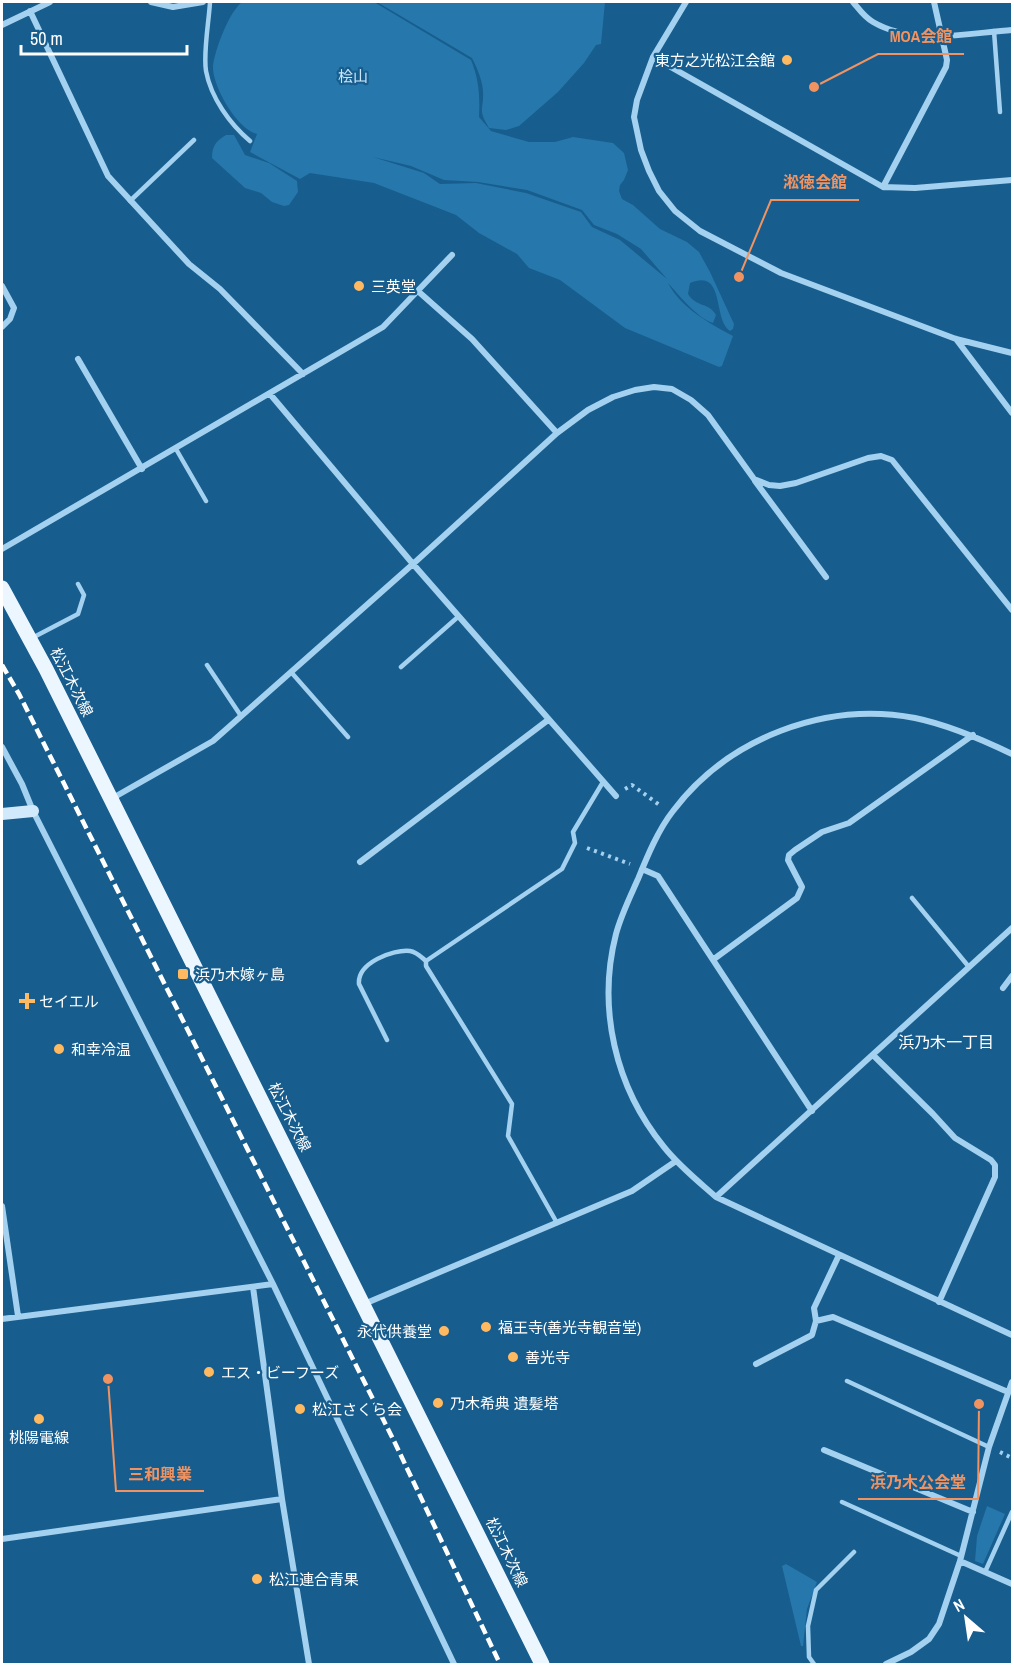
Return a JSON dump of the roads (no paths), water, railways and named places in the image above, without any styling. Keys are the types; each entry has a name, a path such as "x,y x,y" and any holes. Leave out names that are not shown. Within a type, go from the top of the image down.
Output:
{"main road":[{"name":"松江木次線","path":"2,588 111,799 542,1665"}],"street":[{"path":"2,25 39,4 50,2"},
{"path":"151,2 173,7 202,2"},
{"path":"686,2 653,57 637,100 634,117 636,133 649,171 659,191 675,211 700,231 781,273 956,339 1012,353"},
{"path":"853,2 863,15 872,21 890,29 912,34 941,36 1012,30"},
{"path":"882,187 946,67 947,60 934,2"},
{"path":"30,11 108,176 189,264 220,289 303,374"},
{"path":"653,57 882,187 915,189 1012,180"},
{"path":"2,549 383,327 453,255"},
{"path":"2,286 14,308 10,319 2,327"},
{"path":"419,292 472,339 557,433"},
{"path":"956,339 1012,413"},
{"path":"78,359 142,469"},
{"path":"111,799 213,741 557,433 588,410 613,397 635,390 654,387 672,389 691,400 708,416 826,577"},
{"path":"270,394 413,564 616,796"},
{"path":"754,479 769,485 780,486 868,458 881,456 892,460 1012,610"},
{"path":"1012,754 973,735 935,723 898,716 849,715 817,720 763,738 720,762 698,782 672,812 642,869 616,932 609,978 609,1022 627,1088 650,1128 676,1161 716,1197 1012,1335"},
{"path":"360,862 548,720"},
{"path":"714,959 797,898 802,887 788,860 789,855 822,831 849,823 973,735"},
{"path":"2,747 273,1284 454,1665"},
{"path":"2,814 33,811"},
{"path":"642,869 658,876 812,1111"},
{"path":"716,1197 1012,928"},
{"path":"1003,988 1012,976"},
{"path":"873,1054 955,1138 991,1160 995,1165 995,1178 939,1302"},
{"path":"364,1304 632,1191 676,1161"},
{"path":"2,1206 18,1316"},
{"path":"756,1364 812,1335 816,1321 814,1308 838,1255"},
{"path":"2,1319 273,1284"},
{"path":"253,1287 282,1499 309,1665"},
{"path":"816,1321 833,1317 1008,1392"},
{"path":"886,1665 929,1639 939,1624 960,1559 988,1447 1012,1382"},
{"path":"1005,1401 1012,1405"},
{"path":"825,1450 973,1512"},
{"path":"2,1539 282,1499"},
{"path":"960,1559 1012,1584"},
{"path":"901,1657 904,1665"}],"lane":[{"path":"210,2 206,69 209,83 223,110 250,141"},
{"path":"993,31 1000,112"},
{"path":"130,201 194,140"},
{"path":"176,449 206,501"},
{"path":"30,639 78,614 84,595 78,584"},
{"path":"401,667 459,616"},
{"path":"207,664 241,716"},
{"path":"291,672 348,737"},
{"path":"426,962 562,869 575,843 573,832 603,782"},
{"path":"912,898 969,967"},
{"path":"387,1040 359,984 360,975 370,963 403,951 415,953 426,962 426,966 512,1104 508,1136 557,1223"},
{"path":"847,1382 988,1447"},
{"path":"842,1502 960,1559"},
{"path":"985,1572 1012,1512"},
{"path":"814,1665 809,1657 808,1626 816,1590 854,1552"}],"railway":[{"path":"2,665 19,694 395,1443 500,1664"}],"place":[{"name":"東方之光松江会館","path":"787,60"},
{"name":"MOA会館","path":"814,87"},
{"name":"淞徳会館","path":"739,277"},
{"name":"三英堂","path":"359,286"},
{"name":"浜乃木嫁ヶ島","path":"183,974"},
{"name":"セイエル","path":"27,1001"},
{"name":"和幸冷温","path":"59,1049"},
{"name":"福王寺(善光寺観音堂)","path":"486,1327"},
{"name":"永代供養堂","path":"444,1331"},
{"name":"善光寺","path":"513,1357"},
{"name":"エス・ビーフーズ","path":"209,1372"},
{"name":"三和興業","path":"108,1379"},
{"name":"乃木希典 遺髪塔","path":"438,1403"},
{"name":"浜乃木公会堂","path":"979,1404"},
{"name":"松江さくら会","path":"300,1409"},
{"name":"桃陽電線","path":"39,1419"},
{"name":"松江連合青果","path":"257,1579"}],"district":[{"name":"浜乃木一丁目","path":"946,1042"}],"park label":[{"name":"桧山","path":"353,76"}]}
